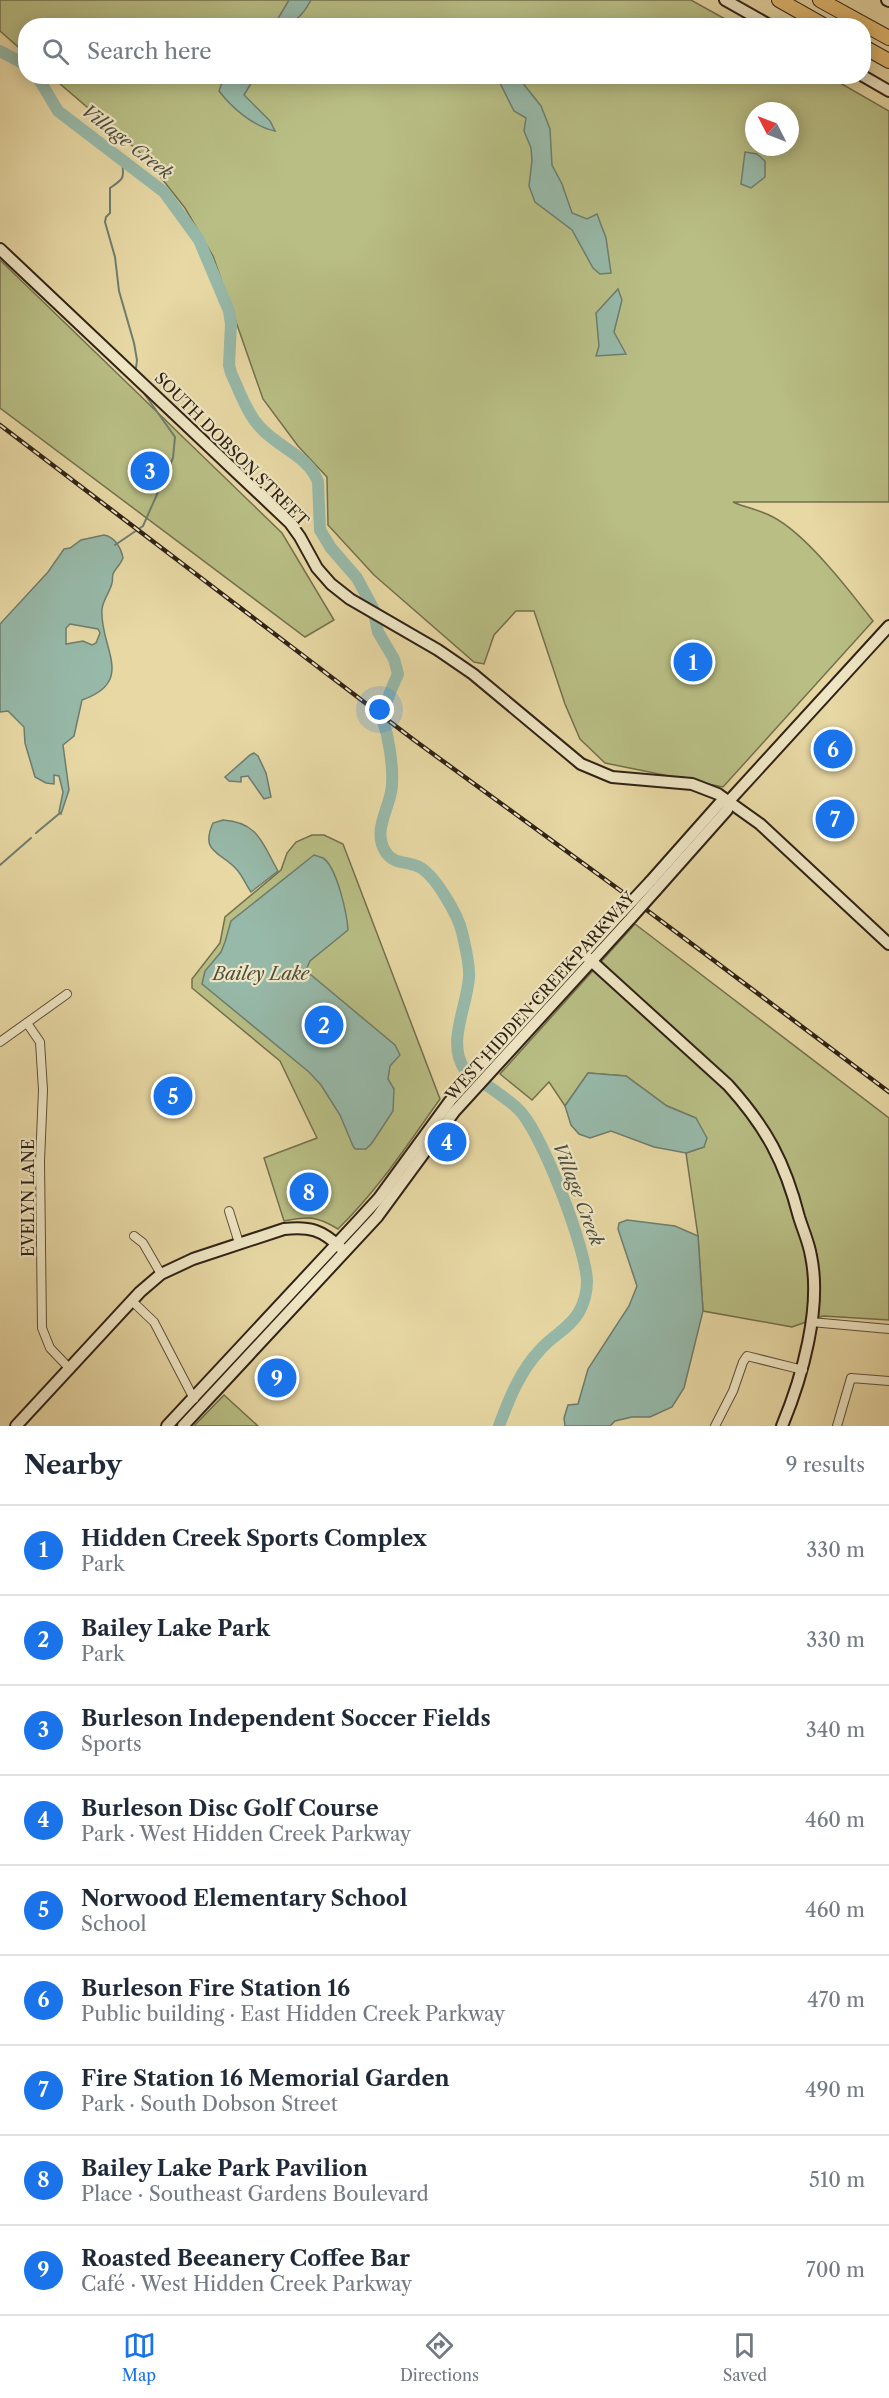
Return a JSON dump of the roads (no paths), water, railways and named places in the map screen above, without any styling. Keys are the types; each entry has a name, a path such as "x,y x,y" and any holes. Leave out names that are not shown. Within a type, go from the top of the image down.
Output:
{"highway":[{"path":"779,0 811,18"},
{"path":"820,0 853,18"},
{"path":"871,28 889,38"},
{"path":"871,51 889,61"}],"street":[{"path":"725,0 757,18"},
{"path":"871,81 889,91"},
{"name":"SOUTH DOBSON STREET","path":"0,249 290,524 324,576 340,592 473,674 581,764 612,777 699,786 729,801 759,824 889,944"},
{"name":"WEST HIDDEN CREEK PARKWAY","path":"183,1426 341,1247 450,1101 510,1043 653,886 720,803 729,801 889,626"},
{"path":"588,958 728,1085 778,1152 791,1185 812,1257 813,1300 803,1370 782,1426"},
{"path":"0,1042 67,994"},
{"name":"EVELYN LANE","path":"27,1023 40,1042 43,1090 40,1161 42,1328 50,1348 70,1369"},
{"name":"WEST HIDDEN CREEK PARKWAY","path":"167,1426 341,1247 384,1209 454,1113 510,1043"},
{"path":"229,1211 240,1243"},
{"path":"16,1426 132,1301 161,1274 193,1259 284,1229 304,1227 317,1230 341,1247"},
{"path":"134,1236 143,1243 161,1274"},
{"path":"132,1301 154,1322 194,1399"},
{"path":"811,1322 889,1329"},
{"path":"715,1426 733,1391 747,1356 803,1370"},
{"path":"837,1426 851,1378 889,1381"}],"water":[{"path":"289,0 311,0 297,18 278,18"},
{"path":"222,84 251,84 244,95 270,121 275,131 244,116 219,91"},
{"path":"500,84 524,84 541,106 550,129 552,165 562,184 572,213 587,219 597,214 606,238 611,273 600,274 593,268 572,230 535,202 529,186 532,160 531,148 524,131 526,118 514,111"},
{"path":"745,152 745,156 759,156 765,161 765,177 751,188 741,184"},
{"path":"618,289 622,300 614,332 626,354 596,356 599,346 596,313"},
{"path":"108,536 117,544 123,558 113,574 102,609 112,673 108,683 99,692 82,700 74,736 63,745 69,790 61,814 59,812 63,792 59,776 54,775 54,784 46,783 35,777 25,743 24,727 8,711 0,712 0,624 48,572 64,549 70,548 81,540","holes":["70,624 98,629 100,633 96,643 92,645 83,641 66,644 66,628"]},
{"path":"254,753 258,756 266,773 271,797 264,799 248,776 241,777 241,782 229,781 225,777"},
{"path":"223,820 245,825 252,830 258,836 278,871 251,892 238,871 211,847 209,833 213,823"},
{"name":"Bailey Lake","path":"314,855 323,858 333,871 346,913 348,930 310,961 307,968 310,974 395,1045 400,1055 390,1066 388,1079 394,1089 393,1111 366,1149 355,1149 340,1115 321,1085 309,1072 202,984 205,971 221,952 231,921"},
{"path":"588,1073 626,1076 667,1106 696,1118 707,1138 704,1147 686,1153 654,1147 611,1131 590,1138 579,1134 571,1125 565,1106"},
{"path":"627,1220 675,1226 698,1236 703,1311 684,1388 672,1407 650,1417 632,1417 615,1421 610,1426 565,1426 564,1418 568,1405 578,1404 588,1369 629,1306 637,1286 618,1229 619,1223"}],"waterway":[{"name":"Village Creek","path":"0,51 18,61"},
{"name":"Village Creek","path":"42,84 58,111 164,192 199,240 229,311 231,324 229,365 244,401 260,427 300,458 314,473 318,482 320,530 331,548 357,578 373,608 378,632 394,659 398,674 387,701 383,719 392,766 392,779 391,793 381,826 382,843 385,851 393,859 421,868 427,873 440,888 456,916 462,932 469,972 457,1037 460,1060 465,1070 511,1103 527,1120 561,1190 585,1265 587,1281 585,1297 579,1312 571,1323 533,1358 521,1376 499,1426"},
{"path":"122,161 122,177 110,188 110,213 105,222 115,257 119,291 134,343 136,368"},
{"path":"115,545 143,526 173,458 175,437 141,389"},
{"path":"36,833 60,813"},
{"path":"0,865 31,838"}],"railway":[{"path":"0,425 414,740 632,899 889,1092"}],"place":[{"name":"Burleson Independent Soccer Fields","path":"150,471"},
{"name":"Hidden Creek Sports Complex","path":"693,662"},
{"name":"Burleson Fire Station 16","path":"833,749"},
{"name":"Fire Station 16 Memorial Garden","path":"835,819"},
{"name":"Bailey Lake Park","path":"324,1025"},
{"name":"Norwood Elementary School","path":"173,1096"},
{"name":"Burleson Disc Golf Course","path":"447,1142"},
{"name":"Bailey Lake Park Pavilion","path":"309,1192"},
{"name":"Roasted Beeanery Coffee Bar","path":"277,1378"}]}
